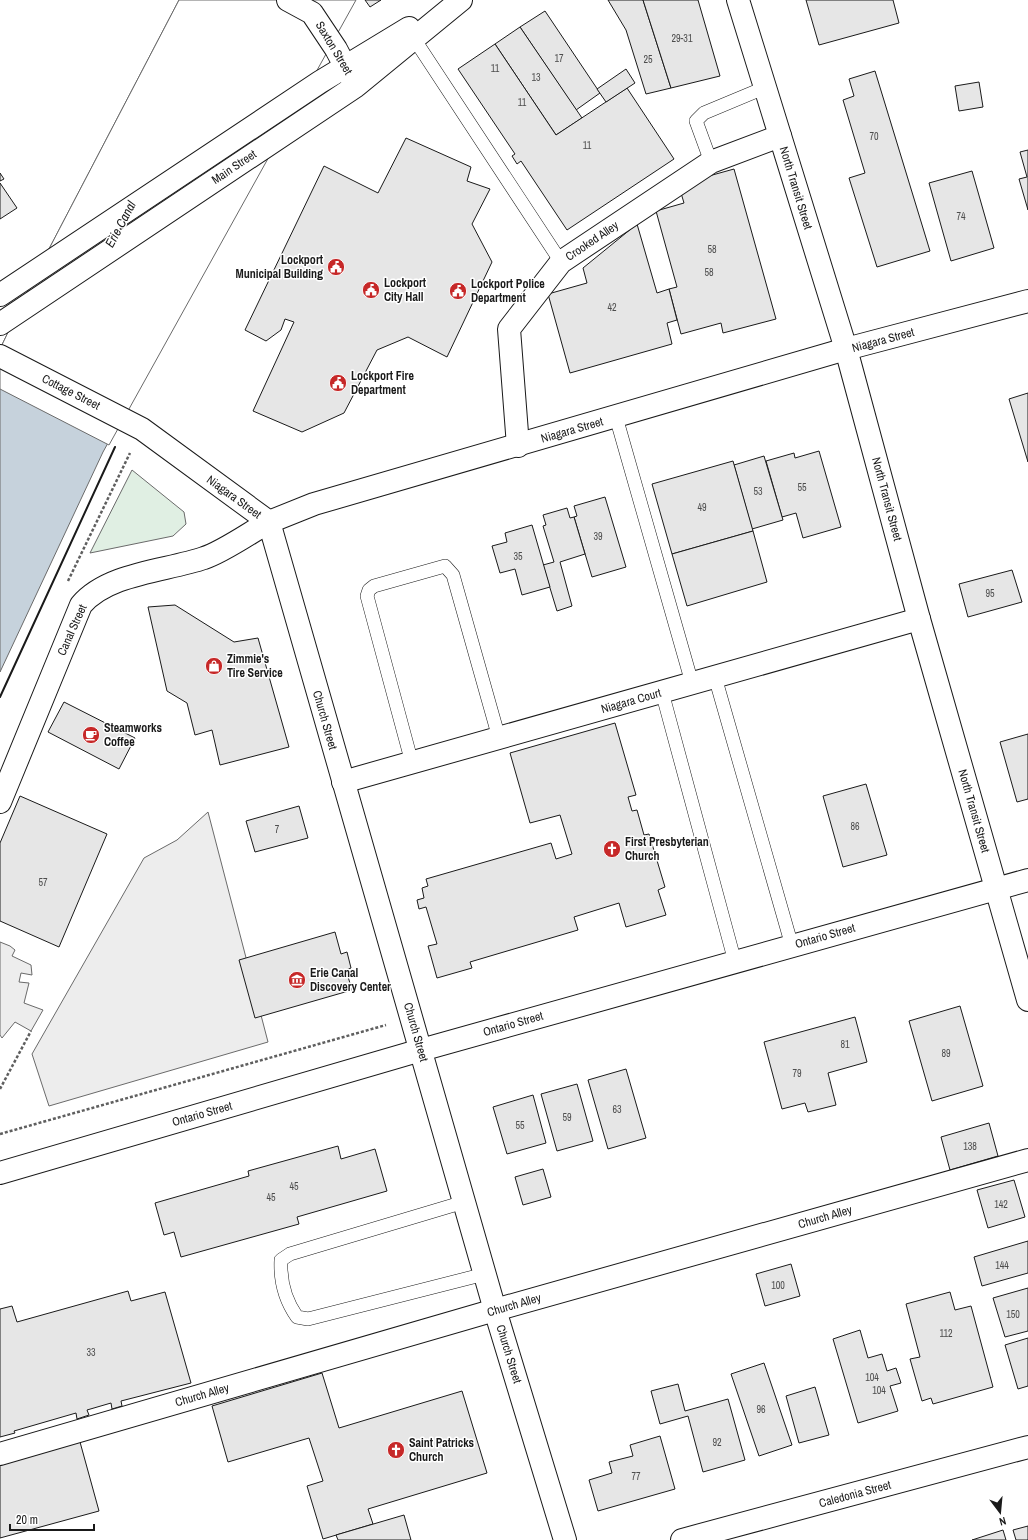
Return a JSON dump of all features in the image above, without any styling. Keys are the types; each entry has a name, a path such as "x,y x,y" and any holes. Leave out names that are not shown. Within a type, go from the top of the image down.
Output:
{"street":[{"name":"Saxton Street","path":"288,0 312,13 341,58 356,86"},
{"name":"Main Street","path":"8,319 356,86 411,34 456,0"},
{"name":"Main Street","path":"0,295 320,82 341,58 411,34 461,0"},
{"name":"North Transit Street","path":"738,0 846,349 919,619 1028,1000"},
{"name":"Crooked Alley","path":"518,446 509,329 561,262 711,162 780,136"},
{"name":"Niagara Street","path":"142,429 269,522 314,504 518,446 846,349 1028,300"},
{"name":"Cottage Street","path":"0,356 142,429"},
{"name":"Church Street","path":"269,522 495,1310 565,1540"},
{"name":"Canal Street","path":"0,802 81,605 87,598 94,592 117,581 206,557 269,522"},
{"name":"Niagara Court","path":"343,782 919,619"},
{"name":"Ontario Street","path":"0,1173 421,1050 1028,880"},
{"name":"Church Alley","path":"0,1454 495,1310 1028,1160"},
{"name":"Caledonia Street","path":"682,1540 1028,1448"}],"lane":[{"path":"411,34 561,262"},
{"path":"711,162 696,121 704,114 764,88"},
{"path":"616,417 692,683"},
{"path":"412,763 367,596 369,590 374,586 445,566 453,575 499,738"},
{"path":"715,677 792,946"},
{"path":"662,692 735,962"},
{"path":"464,1202 290,1254 281,1260 280,1276 288,1304 298,1317 308,1319 485,1274"}],"path":[{"path":"0,1134 387,1025"},
{"path":"0,1089 31,1031"}],"green space":[{"path":"132,470 184,512 186,524 173,536 90,553"}],"shaded area":[{"path":"208,812 268,1042 49,1106 32,1054 144,858 177,840"},
{"path":"0,942 15,950 12,956 31,965 32,975 21,973 19,982 29,983 24,1003 43,1010 31,1031 15,1022 2,1038 0,1035"}],"water":[{"name":"Erie Canal","path":"179,0 354,0 103,452 0,672 0,349 38,270"}],"pier":[{"path":"179,0 356,0 109,445 0,389 0,349 38,270"}],"building":[{"path":"365,0 381,0 370,7"},
{"path":"608,0 643,0 671,88 646,94 626,30"},
{"path":"643,0 698,0 720,76 671,88"},
{"path":"806,0 893,0 899,23 819,45"},
{"path":"545,11 600,93 576,110 520,27"},
{"path":"520,27 582,118 556,135 495,44"},
{"path":"495,44 556,135 627,88 674,159 567,230 521,161 517,164 512,156 515,154 458,69"},
{"path":"626,69 635,83 606,102 597,89"},
{"path":"875,71 930,251 877,267 849,178 865,173 843,100 854,96 849,79"},
{"path":"979,82 983,107 959,111 955,86"},
{"name":"Lockport City Hall","path":"406,138 471,167 467,181 490,189 472,224 492,262 447,357 408,337 377,350 344,413 302,432 253,411 294,322 285,319 281,330 266,341 245,330 324,166 378,193"},
{"path":"1028,150 1028,210 1019,179 1027,177 1020,152"},
{"path":"734,169 776,319 723,333 721,323 681,334 669,289 677,287 656,211 684,203 681,193 698,179"},
{"path":"972,171 994,248 951,261 929,183"},
{"path":"0,173 4,179 0,181"},
{"path":"0,183 17,208 0,219"},
{"path":"637,224 657,293 669,289 677,320 667,323 672,344 570,373 548,294 587,283 583,268"},
{"path":"1028,393 1028,462 1009,399"},
{"path":"819,451 841,527 803,538 796,513 782,517 766,461 794,453 795,458"},
{"path":"764,456 783,520 752,529 734,465"},
{"path":"733,461 753,531 672,554 652,484"},
{"path":"605,497 626,567 592,577 574,517 577,516 574,506"},
{"path":"567,508 570,518 574,517 585,554 560,562 572,606 557,611 543,565 554,562 543,526 546,525 543,515"},
{"path":"532,525 550,587 522,595 515,569 500,573 492,546 507,542 505,533"},
{"path":"753,531 767,582 687,606 672,554"},
{"path":"1012,570 1022,602 968,617 959,584"},
{"name":"Zimmie's Tire Service","path":"175,605 234,642 258,638 289,747 220,765 212,730 195,735 187,703 167,691 148,607"},
{"name":"Steamworks Coffee","path":"64,702 135,738 119,769 48,732"},
{"name":"First Presbyterian Church","path":"615,723 636,795 628,797 632,811 637,810 644,835 649,834 665,887 658,890 666,915 626,927 619,903 574,917 578,930 470,962 472,968 437,978 428,946 437,944 426,907 419,909 417,900 424,898 422,888 428,886 426,879 551,843 556,859 572,854 560,815 530,823 510,753"},
{"path":"1028,734 1028,799 1017,802 1000,742"},
{"path":"866,784 887,855 843,867 823,796"},
{"path":"20,796 107,834 59,947 0,921 0,843"},
{"path":"299,806 308,838 255,852 246,821"},
{"name":"Erie Canal Discovery Center","path":"335,932 341,954 347,952 351,968 346,970 352,990 255,1018 239,960"},
{"path":"960,1006 983,1086 932,1101 909,1021"},
{"path":"855,1017 867,1062 828,1073 836,1105 808,1112 805,1103 782,1109 764,1042"},
{"path":"626,1069 646,1138 608,1149 588,1080"},
{"path":"577,1084 593,1141 557,1151 541,1094"},
{"path":"533,1095 546,1143 507,1154 493,1107"},
{"path":"989,1123 998,1156 950,1170 941,1137"},
{"path":"338,1146 341,1159 375,1149 387,1191 297,1217 299,1224 181,1257 174,1232 164,1235 155,1203 249,1176 248,1171"},
{"path":"543,1169 551,1197 523,1205 515,1177"},
{"path":"1014,1180 1025,1217 988,1228 977,1190"},
{"path":"1028,1241 1028,1273 982,1286 974,1257"},
{"path":"791,1264 800,1296 765,1306 756,1274"},
{"path":"1028,1288 1028,1331 1005,1337 993,1298"},
{"path":"128,1291 131,1301 165,1292 191,1383 121,1401 122,1406 112,1409 111,1403 87,1410 89,1415 77,1419 76,1413 14,1431 15,1433 0,1437 0,1309 12,1306 17,1322"},
{"path":"950,1292 955,1310 971,1306 993,1387 933,1404 931,1398 922,1401 910,1359 920,1357 906,1304"},
{"path":"860,1330 868,1358 882,1354 887,1371 896,1368 901,1383 890,1386 898,1411 858,1423 833,1339"},
{"path":"1028,1338 1028,1386 1018,1389 1005,1345"},
{"path":"764,1363 792,1445 759,1456 731,1374"},
{"name":"Saint Patricks Church","path":"322,1373 339,1428 462,1391 487,1473 368,1509 373,1524 323,1539 307,1486 323,1481 309,1438 228,1462 212,1406"},
{"path":"678,1384 685,1411 728,1399 745,1460 703,1472 688,1416 660,1424 651,1391"},
{"path":"815,1387 829,1435 799,1443 786,1396"},
{"path":"660,1436 675,1489 598,1511 589,1480 612,1473 609,1462 633,1456 630,1445"},
{"path":"80,1442 99,1511 0,1538 0,1464"},
{"path":"404,1515 411,1540 338,1540 336,1535"},
{"path":"1028,1526 1028,1540 1016,1540 1013,1530"},
{"path":"1003,1530 1006,1540 972,1540"}],"wall":[{"path":"0,697 115,447"}],"place":[{"name":"Lockport Municipal Building","path":"336,267"},
{"name":"Lockport City Hall","path":"371,290"},
{"name":"Lockport Police Department","path":"458,291"},
{"name":"Lockport Fire Department","path":"338,383"},
{"name":"Zimmie's Tire Service","path":"214,666"},
{"name":"Steamworks Coffee","path":"91,735"},
{"name":"First Presbyterian Church","path":"612,849"},
{"name":"Erie Canal Discovery Center","path":"297,980"},
{"name":"Saint Patricks Church","path":"396,1450"}]}
